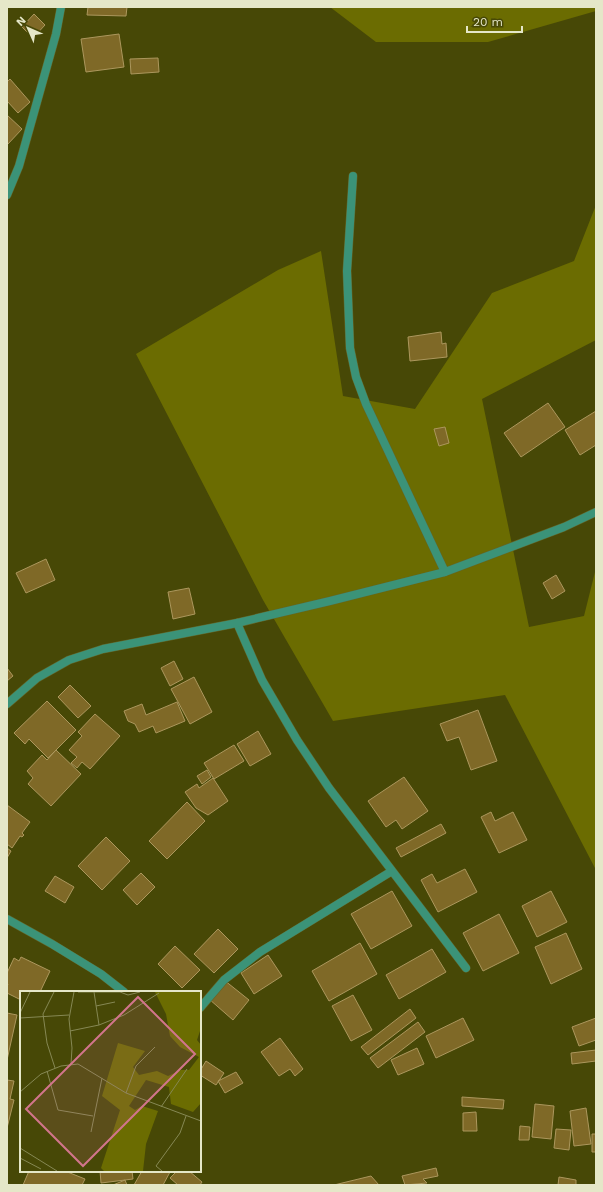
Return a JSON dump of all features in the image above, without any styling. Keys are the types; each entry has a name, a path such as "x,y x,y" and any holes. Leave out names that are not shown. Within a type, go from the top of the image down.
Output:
{"street":[{"path":"7,195 20,166 56,34 61,7"},
{"path":"352,176 346,271 350,348 356,377 366,404 445,572"},
{"path":"7,704 37,678 70,660 103,649 237,623 445,572 564,527 596,512"},
{"path":"237,623 262,680 297,740 329,788 466,968"},
{"path":"201,1007 224,980 260,952 392,871"},
{"path":"7,919 95,970 123,991"}],"shaded area":[{"path":"330,7 596,7 596,11 488,42 376,42"},
{"path":"596,205 596,340 482,399 529,627 584,616 596,568 596,870 505,695 333,721 263,600 136,354 278,270 321,251 343,396 415,409 492,293 574,261"}],"building":[{"path":"88,7 127,7 126,16 87,15"},
{"path":"34,14 45,25 33,38 22,27"},
{"path":"119,34 124,67 86,72 81,39"},
{"path":"158,58 159,72 131,74 130,59"},
{"path":"10,79 30,102 18,113 7,101 7,82"},
{"path":"7,115 22,129 7,145"},
{"path":"441,332 442,344 446,343 447,357 410,361 408,337"},
{"path":"548,403 565,427 521,457 504,433"},
{"path":"596,411 596,445 580,455 565,430"},
{"path":"445,427 449,443 439,446 434,429"},
{"path":"46,559 55,580 26,593 16,573"},
{"path":"556,575 565,591 552,599 543,583"},
{"path":"189,588 195,614 173,619 168,592"},
{"path":"174,661 183,679 170,686 161,668"},
{"path":"7,668 13,676 7,681"},
{"path":"194,677 212,712 190,724 171,689"},
{"path":"70,685 91,706 78,718 58,697"},
{"path":"47,701 76,730 48,758 29,739 25,744 14,733"},
{"path":"177,702 185,721 156,733 153,726 139,732 135,724 128,721 124,711 142,704 146,715"},
{"path":"478,710 497,761 471,770 459,737 447,741 440,724"},
{"path":"95,714 120,736 90,769 82,762 77,768 71,763 77,757 69,750 82,736 78,732"},
{"path":"258,731 271,754 250,766 237,744"},
{"path":"234,745 244,761 214,779 204,763"},
{"path":"56,750 81,774 51,806 28,784 33,778 27,771 42,755 47,760"},
{"path":"207,770 211,777 202,784 197,776"},
{"path":"404,777 428,811 402,829 396,820 386,827 368,801"},
{"path":"213,778 228,801 208,815 196,808 185,792 197,784 199,788"},
{"path":"187,802 205,821 167,859 149,841"},
{"path":"7,805 30,822 22,833 24,835 22,837 20,836 12,848 7,844"},
{"path":"491,812 495,821 513,812 527,840 499,853 481,817"},
{"path":"441,824 446,833 401,857 396,848"},
{"path":"106,837 130,861 102,890 78,866"},
{"path":"7,848 11,851 7,858"},
{"path":"465,869 477,892 438,912 421,880 432,874 437,883"},
{"path":"141,873 155,887 137,905 123,890"},
{"path":"55,876 74,887 65,903 45,891"},
{"path":"392,891 412,926 371,949 351,914"},
{"path":"551,891 567,922 537,937 522,906"},
{"path":"499,914 519,953 483,971 463,933"},
{"path":"218,929 238,949 214,973 194,954"},
{"path":"566,933 582,969 551,984 535,947"},
{"path":"360,943 377,974 329,1001 312,971"},
{"path":"175,946 200,970 182,988 158,964"},
{"path":"432,949 446,972 399,999 386,975"},
{"path":"268,955 282,976 254,994 241,973"},
{"path":"21,957 50,971 40,991 20,991 20,1000 7,993 7,973 14,958 19,961"},
{"path":"224,980 249,1000 233,1020 209,999"},
{"path":"353,995 372,1030 351,1041 332,1006"},
{"path":"410,1009 416,1018 368,1055 361,1047"},
{"path":"7,1013 17,1015 7,1060"},
{"path":"463,1018 474,1040 436,1058 426,1036"},
{"path":"596,1018 596,1040 579,1046 572,1027"},
{"path":"418,1022 425,1032 378,1068 370,1058"},
{"path":"280,1038 303,1069 295,1076 290,1069 279,1076 261,1052"},
{"path":"417,1048 424,1064 398,1075 391,1060"},
{"path":"596,1050 596,1061 572,1064 571,1053"},
{"path":"206,1061 224,1073 216,1085 201,1076 201,1069"},
{"path":"236,1072 243,1083 225,1093 218,1081"},
{"path":"7,1080 14,1081 10,1099 14,1100 7,1128"},
{"path":"462,1097 504,1100 503,1109 462,1106"},
{"path":"535,1104 554,1106 551,1139 532,1137"},
{"path":"586,1108 591,1144 574,1146 570,1111"},
{"path":"476,1112 477,1131 463,1131 463,1113"},
{"path":"520,1126 530,1127 529,1140 519,1140"},
{"path":"556,1129 571,1130 569,1150 554,1148"},
{"path":"592,1134 596,1134 596,1152 592,1152"},
{"path":"436,1168 438,1176 423,1179 427,1183 405,1185 402,1176"},
{"path":"29,1172 68,1172 85,1179 82,1185 23,1185"},
{"path":"100,1172 132,1172 133,1179 101,1183"},
{"path":"141,1172 170,1172 163,1185 134,1185"},
{"path":"176,1172 190,1172 202,1182 200,1185 178,1185 170,1178"},
{"path":"371,1176 379,1185 334,1185"},
{"path":"559,1177 576,1180 576,1185 558,1185"},
{"path":"125,1180 127,1185 113,1185"}]}
